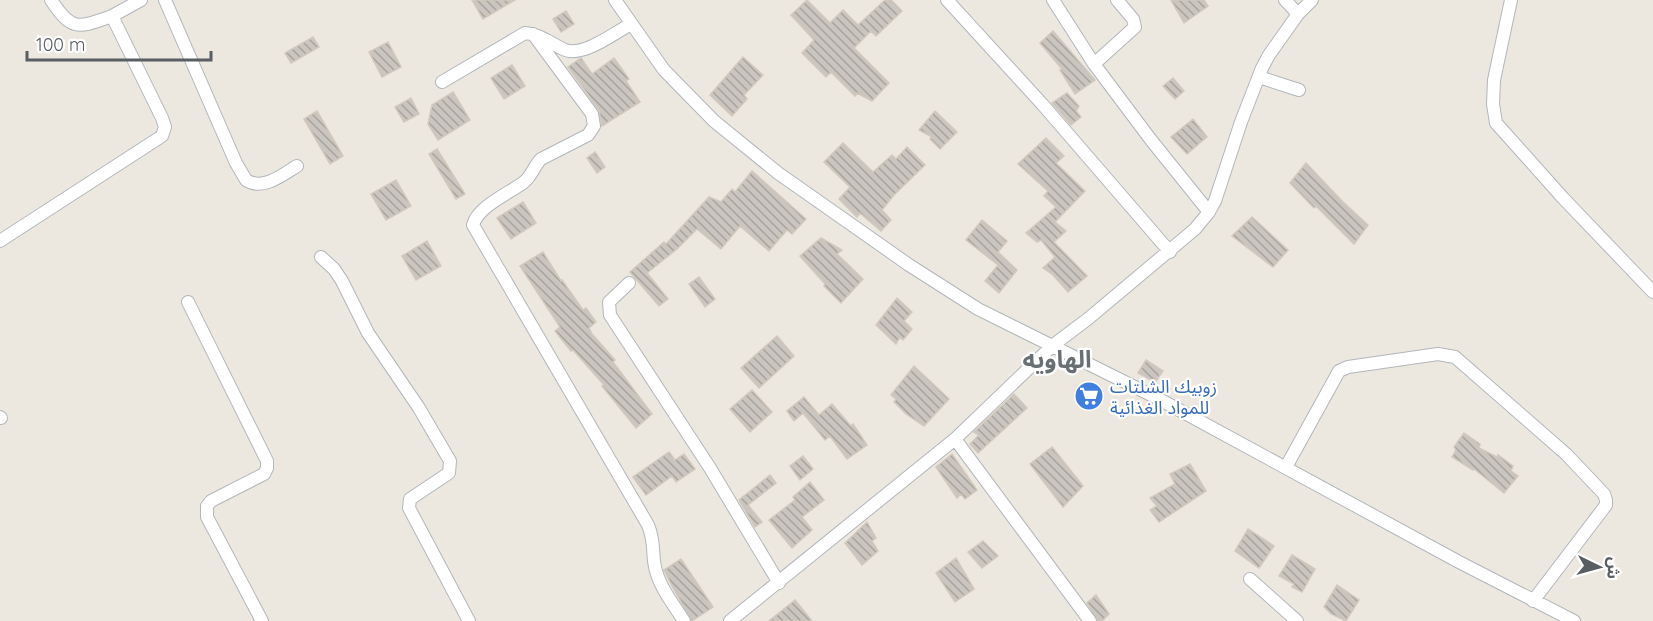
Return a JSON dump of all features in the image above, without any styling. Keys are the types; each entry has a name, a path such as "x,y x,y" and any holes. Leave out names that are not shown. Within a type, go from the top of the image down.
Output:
{"street":[{"path":"51,0 60,15 77,25 84,26 112,16 141,0"},
{"path":"165,0 236,163 246,180 257,184 268,182 297,166"},
{"path":"615,0 664,70 714,121 778,173 909,265 978,309 1159,399 1574,621"},
{"path":"947,0 1043,105 1170,252"},
{"path":"1053,0 1094,64 1209,212"},
{"path":"1094,64 1135,27 1133,20 1117,0"},
{"path":"1285,0 1298,14"},
{"path":"730,621 955,439 1052,346 1170,252 1195,229 1215,201 1241,122 1269,55 1298,14 1312,0"},
{"path":"1511,0 1494,80 1493,105 1496,123 1563,198 1653,292"},
{"path":"0,241 162,136 165,127 162,118 112,16"},
{"path":"442,82 525,33 534,34 565,51 574,52 586,49 631,24"},
{"path":"534,34 592,114 594,126 588,135 541,159 525,182 479,214 473,225 648,525 653,538 656,572 684,621"},
{"path":"1259,76 1299,90"},
{"path":"321,257 334,269 342,281 368,333 419,408 450,461 449,473 410,499 408,508 469,621"},
{"path":"629,282 609,302 610,315 710,468 779,582"},
{"path":"188,302 267,461 264,474 211,501 206,512 207,518 262,621"},
{"path":"1286,467 1339,371 1348,367 1438,354 1455,357 1566,454 1604,494 1606,500 1606,505 1533,601"},
{"path":"955,439 1090,621"},
{"path":"1251,579 1297,621"}],"building":[{"path":"472,0 515,0 483,19"},
{"path":"807,0 830,23 843,10 858,25 885,0 891,0 902,11 876,36 871,31 854,48 889,83 872,101 857,93 855,96 831,72 826,77 802,53 814,40 791,15"},
{"path":"1171,0 1204,0 1208,6 1184,23"},
{"path":"566,11 574,24 561,32 553,19"},
{"path":"1053,31 1095,80 1075,94 1060,70 1062,69 1040,43"},
{"path":"313,37 319,47 291,63 285,53"},
{"path":"388,42 401,67 382,77 369,52"},
{"path":"743,57 763,75 744,95 747,99 732,116 710,95"},
{"path":"581,58 592,74 614,58 629,79 626,81 640,102 602,126 599,110 568,67"},
{"path":"512,65 525,86 504,99 491,78"},
{"path":"1173,78 1184,91 1175,99 1163,86"},
{"path":"453,92 470,120 438,140 428,124 432,105"},
{"path":"1067,93 1079,106 1076,111 1081,117 1071,125 1052,103"},
{"path":"411,98 419,114 404,122 395,107"},
{"path":"317,111 343,156 330,164 304,119"},
{"path":"935,111 957,132 940,149 930,139 932,137 919,130"},
{"path":"1193,119 1207,137 1187,154 1171,137"},
{"path":"1046,138 1064,156 1056,163 1085,191 1055,222 1066,231 1054,242 1087,276 1068,292 1053,275 1043,268 1055,257 1041,240 1037,242 1026,233 1056,207 1044,196 1048,191 1018,164"},
{"path":"843,143 873,172 892,155 896,159 907,147 925,165 882,210 891,220 881,231 860,213 857,217 839,199 850,187 824,162"},
{"path":"437,149 465,194 456,199 429,154"},
{"path":"595,152 605,167 597,173 587,158"},
{"path":"1306,163 1368,225 1354,244 1290,183"},
{"path":"752,171 806,219 792,234 787,230 769,251 740,226 721,249 697,229 677,249 647,273 668,299 659,306 630,272 664,242 666,244 709,197 721,202 732,189 735,192"},
{"path":"396,180 411,206 386,220 371,194"},
{"path":"523,202 536,223 511,239 497,218"},
{"path":"1252,217 1288,250 1273,267 1232,236"},
{"path":"982,220 1007,241 998,252 1017,270 999,293 985,281 998,265 966,240"},
{"path":"821,238 842,250 837,254 863,279 841,303 800,256"},
{"path":"427,241 441,266 416,280 402,256"},
{"path":"543,252 561,281 583,310 586,308 596,322 589,328 592,334 615,360 613,362 652,414 636,428 602,386 604,385 555,331 560,327 520,266"},
{"path":"699,277 715,299 705,307 689,284"},
{"path":"897,298 912,312 904,321 912,329 903,340 900,337 896,344 876,325"},
{"path":"777,336 794,356 759,388 741,368"},
{"path":"1146,360 1163,371 1155,382 1138,373"},
{"path":"914,366 949,399 924,426 906,414 894,402 896,399 891,395"},
{"path":"752,390 772,412 750,432 730,409"},
{"path":"1014,394 1027,408 978,453 970,444 979,435 974,432"},
{"path":"804,397 819,415 832,404 851,426 853,424 867,445 847,459 830,436 825,440 803,413 794,421 787,411"},
{"path":"1464,433 1480,444 1479,448 1497,457 1498,455 1513,466 1511,471 1518,476 1504,493 1474,469 1452,457 1456,450 1454,447"},
{"path":"1052,447 1083,486 1063,507 1030,464"},
{"path":"669,452 675,460 684,454 695,469 676,482 672,476 646,495 633,477"},
{"path":"952,454 977,490 965,499 961,494 957,498 936,467"},
{"path":"803,456 813,469 800,480 790,466"},
{"path":"1190,464 1206,491 1159,522 1150,510 1157,506 1150,498 1175,484 1170,474"},
{"path":"770,475 776,483 748,505 762,522 755,527 739,500"},
{"path":"810,482 824,500 802,517 812,530 792,548 769,520 795,500 793,497"},
{"path":"867,522 876,538 872,541 878,551 862,565 845,543"},
{"path":"1248,529 1274,546 1259,568 1235,551"},
{"path":"983,541 998,556 982,568 968,552"},
{"path":"1292,555 1315,569 1302,592 1292,587 1294,584 1279,576"},
{"path":"956,558 974,589 955,602 936,573"},
{"path":"681,559 713,607 692,621 664,570"},
{"path":"1337,585 1359,600 1346,621 1331,614 1324,607"},
{"path":"1096,595 1109,614 1102,621 1098,621 1087,603"},
{"path":"795,600 812,621 769,621"}],"place":[{"name":"زوبيك الشلتات للمواد الغذائية","path":"1089,396"}],"district":[{"name":"الهاويه","path":"1057,359"}]}
